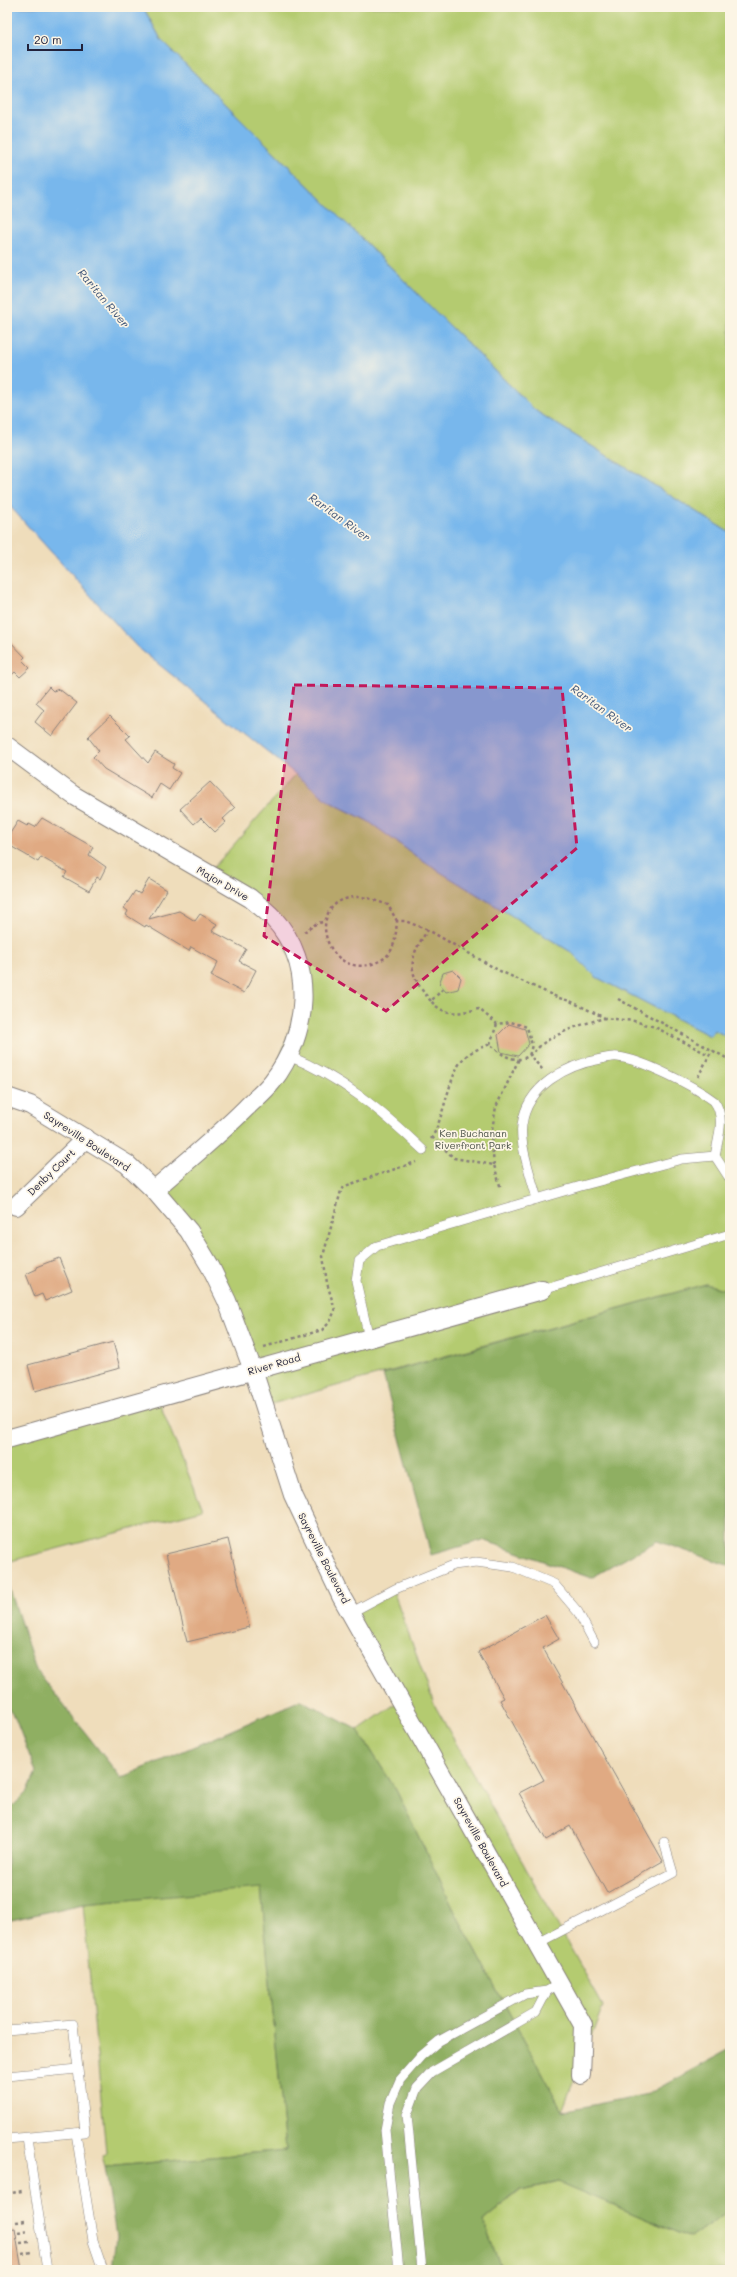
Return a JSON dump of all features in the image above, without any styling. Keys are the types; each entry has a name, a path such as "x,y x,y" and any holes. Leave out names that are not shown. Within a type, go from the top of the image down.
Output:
{"street":[{"name":"Major Drive","path":"7,746 73,795 250,898 273,918 290,944 298,966 303,990 303,1013 298,1035 288,1056 272,1082 224,1130 154,1190"},
{"name":"Sayreville Boulevard","path":"7,1097 30,1105 127,1164 154,1190 188,1231 210,1266 227,1301 253,1370 293,1495 341,1596 352,1612 538,1943 554,1987 584,2025 581,2075"},
{"name":"Denby Court","path":"16,1206 86,1138"},
{"name":"River Road","path":"7,1439 542,1290"}],"lane":[{"path":"288,1056 305,1062 351,1088 387,1116 423,1150"},
{"path":"537,1199 524,1146 522,1125 530,1104 543,1084 568,1069 590,1061 616,1057 639,1061 708,1096 718,1106 721,1121 715,1156 730,1178"},
{"path":"369,1338 356,1281 359,1261 377,1246 537,1199 682,1160 715,1156"},
{"path":"542,1290 730,1234"},
{"path":"352,1612 396,1588 454,1565 476,1562 513,1566 554,1584 578,1612 594,1642"},
{"path":"538,1943 673,1873 664,1842"},
{"path":"399,2270 386,2130 390,2103 400,2080 438,2041 525,1994 554,1987"},
{"path":"422,2270 407,2115 417,2088 432,2072 536,2012 554,1987"},
{"path":"7,2030 73,2024 85,2132 7,2139"},
{"path":"7,2076 77,2069"},
{"path":"405,2074 417,2088"},
{"path":"76,2133 93,2240 103,2270"},
{"path":"26,2138 47,2270"}],"path":[{"path":"361,897 388,905 397,921 395,942 384,960 367,965 350,964 337,957 327,943 324,922 332,906 348,898 361,897"},
{"path":"397,921 405,921 428,930 500,971 605,1018 634,1021 655,1027 709,1055"},
{"path":"304,932 317,923 324,922"},
{"path":"428,930 417,950 412,965 413,976 431,1001 439,1010 451,1013 479,1009 497,1024 511,1022 528,1027 532,1045 529,1056"},
{"path":"431,1001 443,989"},
{"path":"618,999 730,1060"},
{"path":"490,1044 500,1054 519,1059 529,1056 544,1042 582,1024 605,1018"},
{"path":"264,1347 322,1330 330,1322 335,1310 327,1283 323,1256 341,1191 345,1186 416,1162 432,1137 463,1059 473,1052 490,1044 497,1024"},
{"path":"692,1088 712,1050"},
{"path":"501,1189 494,1165 491,1135 496,1107 519,1059"},
{"path":"432,1137 454,1158 494,1165"},
{"path":"72,2270 76,2268"}],"highlighted area":[{"path":"294,685 562,688 577,848 386,1011 264,936"}],"green space":[{"path":"143,7 730,7 730,533 536,411 162,41"},
{"name":"Ken Buchanan Riverfront Park","path":"296,774 330,802 368,821 424,862 571,952 596,977 710,1036 714,1029 730,1038 730,1291 706,1284 264,1406 227,1301 154,1191 272,1082 303,990 273,918 207,875"},
{"path":"706,1284 730,1291 730,1566 657,1541 591,1578 483,1540 431,1555 383,1374"},
{"path":"157,1397 203,1510 7,1562 7,1439"},
{"path":"7,1580 36,1670 121,1778 301,1700 358,1730 396,1790 456,1914 562,2111 648,2094 730,2049 730,2209 690,2238 559,2182 520,2190 483,2221 502,2270 112,2270 116,2236 105,2167 286,2150 261,1888 83,1904 7,1921 7,1803 13,1806 28,1791 36,1772 15,1718 7,1707"},
{"path":"393,1590 434,1704 603,2006 562,2111 456,1914 396,1790 358,1730 401,1700 352,1612"},
{"path":"261,1887 286,2150 105,2167 102,2155 106,2152 83,1904"},
{"path":"560,2182 690,2238 730,2209 730,2270 502,2270 483,2221 521,2190"}],"water":[{"name":"Raritan River","path":"7,7 143,7 162,41 536,411 730,533 730,1038 714,1030 710,1036 596,977 571,952 424,862 368,821 330,802 136,646 7,503"}],"building":[{"path":"7,638 25,657 22,660 30,668 20,677 15,672 7,679"},
{"path":"49,687 53,691 59,689 77,703 52,736 35,722 44,710 36,703"},
{"path":"110,716 130,736 126,739 148,763 155,752 174,764 172,768 180,773 169,790 160,784 152,798 104,769 93,757 99,751 88,737"},
{"path":"210,782 235,808 223,819 226,822 215,832 201,818 194,824 180,809"},
{"path":"42,818 93,847 89,855 106,867 100,879 97,877 89,891 64,877 67,872 41,857 38,862 7,844 7,838 18,821 27,826 29,824 35,827"},
{"path":"149,879 167,890 149,919 179,911 195,921 200,914 217,924 212,931 246,949 239,961 256,970 244,993 211,976 218,962 191,947 189,951 146,925 145,927 126,915 128,911 124,908 135,891 140,894"},
{"path":"453,970 461,978 458,989 446,992 439,984 443,973"},
{"path":"509,1024 525,1029 529,1044 518,1056 501,1052 498,1035"},
{"path":"59,1258 72,1290 45,1301 42,1294 35,1297 26,1274 37,1269 36,1267"},
{"path":"113,1342 120,1368 35,1391 28,1365"},
{"path":"228,1539 249,1627 187,1642 166,1554"},
{"path":"545,1615 559,1639 543,1648 663,1861 607,1893 570,1826 546,1840 519,1793 544,1780 500,1700 504,1698 478,1652"},
{"path":"15,2229 22,2270 7,2270 7,2230"}]}
